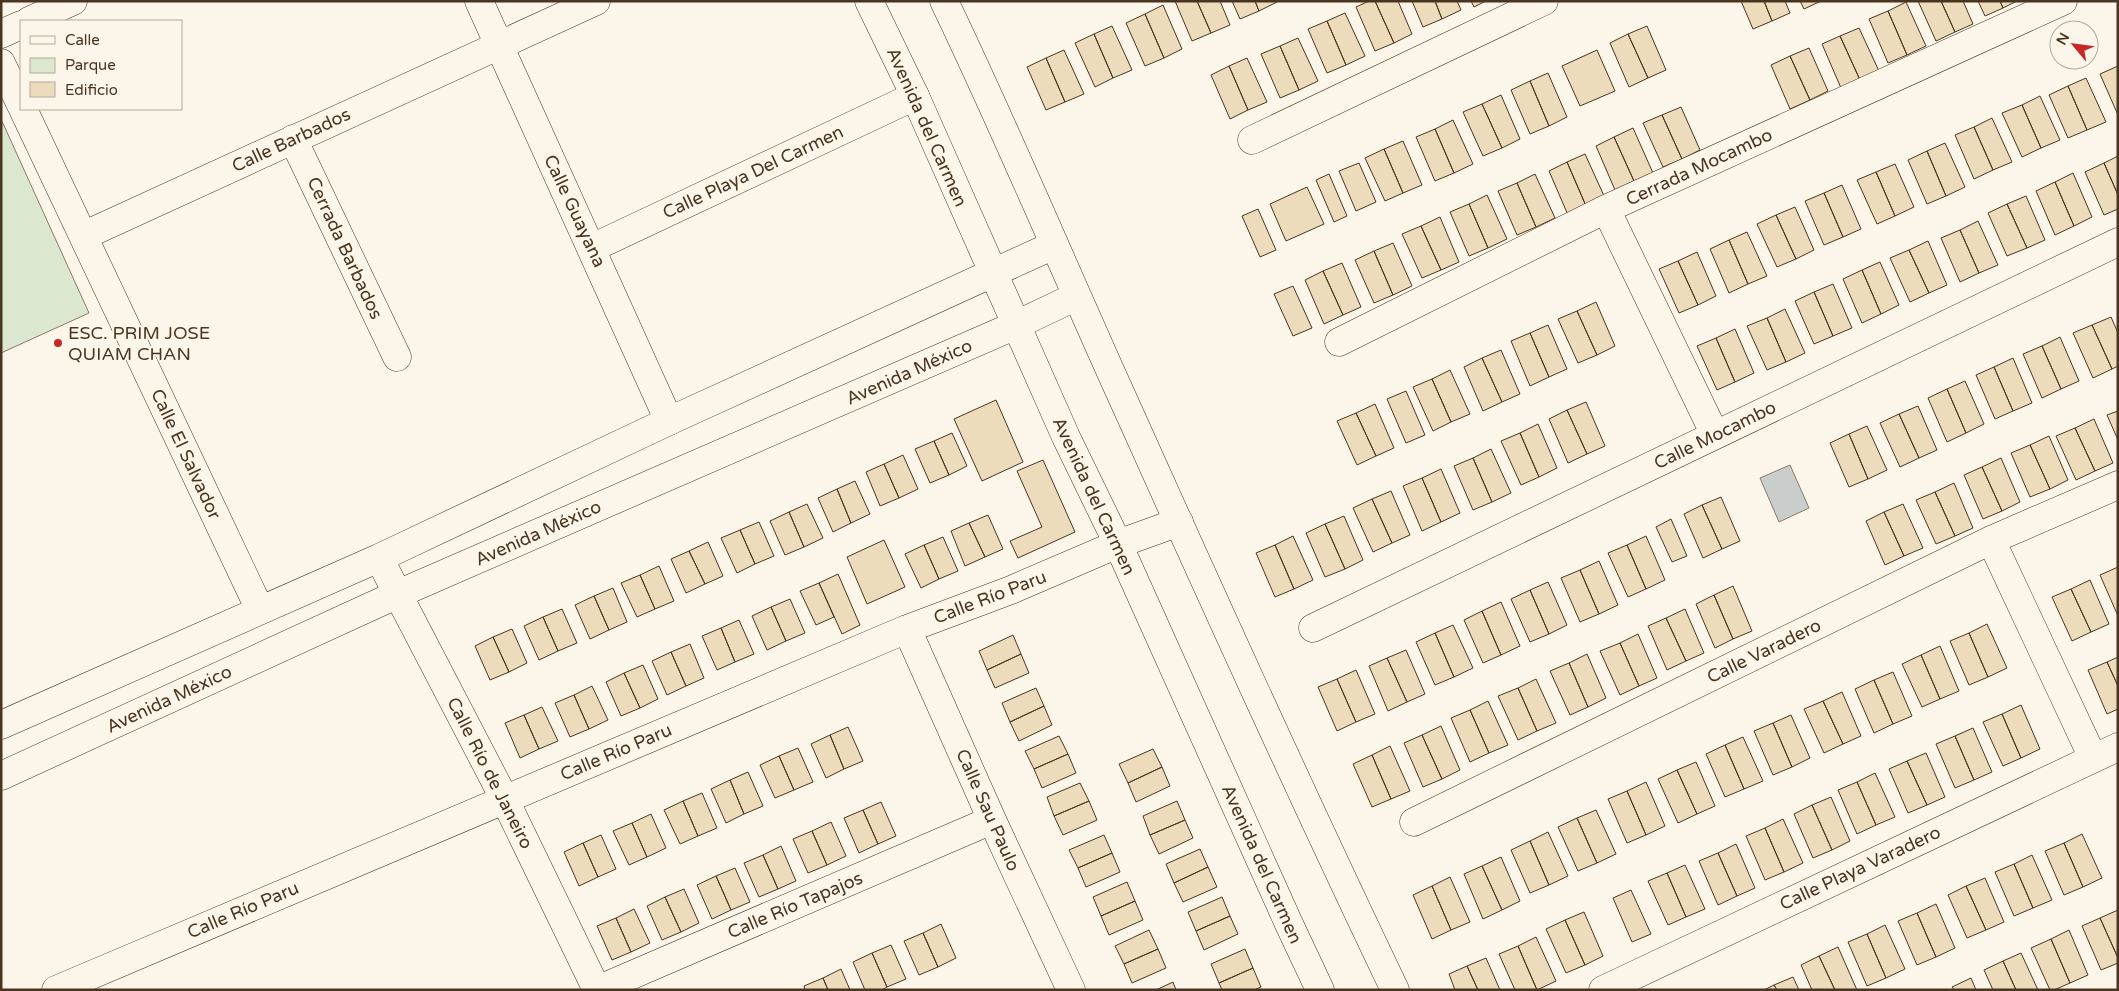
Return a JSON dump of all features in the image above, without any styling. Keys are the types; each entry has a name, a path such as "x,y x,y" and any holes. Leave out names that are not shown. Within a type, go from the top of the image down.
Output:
{"street":[{"path":"31,20 73,1"},
{"name":"Calle Guayana","path":"479,1 669,422"},
{"path":"499,45 596,1"},
{"name":"Avenida del Carmen","path":"869,1 915,96 1066,437 1118,544 1320,990"},
{"path":"944,1 976,68 1179,522 1395,990"},
{"path":"1252,140 1544,1"},
{"name":"Cerrada Mocambo","path":"1339,342 1606,210 2063,1"},
{"path":"1,34 20,25"},
{"name":"Calle Barbados","path":"83,236 499,45"},
{"name":"Calle El Salvador","path":"1,63 20,103"},
{"name":"Calle Playa Del Carmen","path":"592,248 915,96"},
{"name":"Calle El Salvador","path":"23,110 260,610"},
{"name":"Cerrada Barbados","path":"293,139 397,357"},
{"path":"1606,210 1715,435"},
{"name":"Calle Mocambo","path":"1313,628 2118,242"},
{"path":"1,724 379,558 1054,245"},
{"name":"Avenida México","path":"1,776 398,594 1016,325 1077,296"},
{"name":"Calle Varadero","path":"1414,822 1991,540 2118,485"},
{"name":"Calle Río Paru","path":"56,990 907,629 1011,590 1118,544 1179,522"},
{"path":"1991,540 2093,758"},
{"name":"Calle Río de Janeiro","path":"379,558 505,800 597,990"},
{"name":"Calle Sau Paulo","path":"907,629 992,820 1071,990"},
{"name":"Calle Playa Varadero","path":"1603,990 2118,747"},
{"name":"Calle Río Tapajos","path":"597,990 992,820"}],"green space":[{"path":"1,119 89,313 1,353"}],"shaded area":[{"path":"1790,465 1809,508 1779,522 1760,478"}],"building":[{"path":"1175,1 1197,1 1211,33 1192,41"},
{"path":"1197,1 1220,1 1230,25 1211,33"},
{"path":"1232,1 1255,1 1259,11 1240,19"},
{"path":"1255,1 1277,1 1277,2 1259,11"},
{"path":"1369,1 1375,1 1394,43 1375,51 1356,7"},
{"path":"1375,1 1398,1 1412,34 1394,43"},
{"path":"1412,1 1435,1 1442,19 1423,27"},
{"path":"1435,1 1457,1 1461,10 1442,19"},
{"path":"1471,1 1486,1 1474,7"},
{"path":"1741,1 1764,1 1772,21 1753,29"},
{"path":"1764,1 1785,1 1790,13 1772,21"},
{"path":"1800,1 1821,1 1804,9"},
{"path":"1918,1 1941,1 1955,32 1936,41"},
{"path":"1941,1 1963,1 1973,24 1955,32"},
{"path":"1978,1 2000,1 2003,8 1985,16"},
{"path":"2000,1 2017,1 2003,8"},
{"path":"1906,2 1926,46 1907,55 1888,11"},
{"path":"1163,5 1182,49 1164,58 1145,14"},
{"path":"1888,11 1907,55 1888,63 1869,19"},
{"path":"1345,13 1365,56 1346,65 1327,21"},
{"path":"1145,14 1164,58 1145,66 1126,23"},
{"path":"1327,21 1346,65 1327,73 1308,29"},
{"path":"1112,26 1132,70 1113,78 1094,34"},
{"path":"1647,26 1666,70 1648,78 1628,34"},
{"path":"1859,28 1879,71 1860,80 1840,36"},
{"path":"1094,34 1113,78 1095,87 1075,43"},
{"path":"1628,34 1648,78 1629,87 1610,43"},
{"path":"1840,36 1860,80 1841,88 1822,44"},
{"path":"1298,38 1318,81 1299,90 1280,46"},
{"path":"1280,46 1299,90 1280,98 1261,54"},
{"path":"1809,48 1828,91 1810,100 1790,56"},
{"path":"1064,50 1084,94 1065,102 1046,58"},
{"path":"1597,50 1615,91 1580,106 1562,66"},
{"path":"1790,56 1810,100 1790,109 1771,65"},
{"path":"1046,58 1065,102 1046,110 1027,67"},
{"path":"1247,58 1267,102 1248,110 1229,66"},
{"path":"1229,66 1248,110 1230,119 1211,75"},
{"path":"2118,66 2118,115 2100,74"},
{"path":"1548,73 1567,117 1549,126 1530,81"},
{"path":"2086,78 2106,122 2087,130 2068,86"},
{"path":"1530,81 1549,126 1530,134 1511,90"},
{"path":"2068,86 2087,130 2068,138 2049,95"},
{"path":"1501,95 1520,139 1502,148 1482,104"},
{"path":"2040,96 2060,140 2041,148 2022,105"},
{"path":"1482,104 1502,148 1483,156 1463,112"},
{"path":"2022,105 2041,148 2022,157 2002,113"},
{"path":"1681,107 1700,150 1682,159 1662,115"},
{"path":"1662,115 1682,159 1663,167 1643,123"},
{"path":"1992,118 2012,162 1993,170 1974,127"},
{"path":"1453,120 1473,164 1454,173 1435,129"},
{"path":"1974,127 1993,170 1974,179 1955,135"},
{"path":"1633,128 1653,173 1634,181 1614,137"},
{"path":"1435,129 1454,173 1435,181 1416,137"},
{"path":"1614,137 1634,181 1615,190 1596,146"},
{"path":"1403,141 1422,185 1403,193 1384,149"},
{"path":"1945,143 1965,187 1946,196 1927,151"},
{"path":"1384,149 1403,193 1385,201 1365,158"},
{"path":"1927,151 1946,196 1927,204 1908,160"},
{"path":"1585,154 1605,198 1586,206 1567,162"},
{"path":"2118,156 2118,195 2104,163"},
{"path":"1567,162 1586,206 1568,215 1549,171"},
{"path":"1359,163 1376,202 1356,211 1339,171"},
{"path":"2104,163 2118,195 2118,209 2104,215 2085,172"},
{"path":"1895,164 1914,207 1895,216 1876,172"},
{"path":"1876,172 1895,216 1877,224 1857,180"},
{"path":"2073,173 2092,217 2074,226 2055,182"},
{"path":"1329,174 1347,216 1334,222 1316,180"},
{"path":"1535,174 1555,218 1536,227 1517,183"},
{"path":"2055,182 2074,226 2055,235 2036,191"},
{"path":"1517,183 1536,227 1517,235 1498,191"},
{"path":"1842,185 1861,229 1843,237 1824,193"},
{"path":"1307,187 1324,224 1286,241 1270,204"},
{"path":"1824,193 1843,237 1824,245 1805,201"},
{"path":"1487,195 1507,239 1488,248 1469,204"},
{"path":"2026,196 2045,240 2027,248 2007,204"},
{"path":"1469,204 1488,248 1469,256 1450,212"},
{"path":"2007,204 2027,248 2007,256 1988,213"},
{"path":"1795,207 1814,250 1796,259 1776,215"},
{"path":"1258,209 1276,250 1260,257 1242,216"},
{"path":"1776,215 1796,259 1777,267 1757,224"},
{"path":"1440,217 1459,262 1441,270 1421,226"},
{"path":"1978,221 1998,265 1979,273 1960,230"},
{"path":"1421,226 1441,270 1422,278 1402,234"},
{"path":"1960,230 1979,273 1960,282 1941,238"},
{"path":"1747,232 1767,276 1748,284 1729,240"},
{"path":"1729,240 1748,284 1729,293 1710,249"},
{"path":"1928,241 1947,285 1929,293 1909,250"},
{"path":"1393,243 1412,286 1393,295 1374,251"},
{"path":"1909,250 1929,293 1910,302 1890,258"},
{"path":"1374,251 1393,295 1374,303 1355,260"},
{"path":"1697,252 1716,296 1698,305 1678,261"},
{"path":"1678,261 1698,305 1679,313 1659,269"},
{"path":"1880,262 1899,305 1881,314 1862,270"},
{"path":"1342,263 1361,307 1343,315 1323,271"},
{"path":"1862,270 1881,314 1862,323 1843,279"},
{"path":"1323,271 1343,315 1324,324 1305,280"},
{"path":"1833,284 1852,328 1833,336 1814,292"},
{"path":"1293,286 1312,328 1293,336 1274,294"},
{"path":"1814,292 1833,336 1814,344 1795,301"},
{"path":"1596,302 1615,346 1597,355 1577,311"},
{"path":"1785,309 1805,353 1786,362 1767,318"},
{"path":"1577,311 1597,355 1578,363 1558,319"},
{"path":"2111,317 2118,333 2118,366 2112,369 2092,325"},
{"path":"1767,318 1786,362 1767,370 1747,326"},
{"path":"1548,325 1567,369 1549,377 1530,333"},
{"path":"2092,325 2112,369 2093,378 2073,333"},
{"path":"1735,329 1754,373 1735,382 1716,338"},
{"path":"1530,333 1549,377 1530,386 1511,341"},
{"path":"2060,337 2079,381 2061,389 2042,346"},
{"path":"1716,338 1735,382 1717,390 1697,346"},
{"path":"2042,346 2061,389 2042,398 2023,354"},
{"path":"1501,350 1520,394 1502,402 1482,358"},
{"path":"1482,358 1502,402 1483,411 1464,367"},
{"path":"2013,358 2032,403 2013,411 1994,367"},
{"path":"1994,367 2013,411 1995,419 1976,375"},
{"path":"1450,370 1470,414 1451,422 1432,379"},
{"path":"1432,379 1451,422 1433,431 1413,387"},
{"path":"1965,381 1984,424 1966,433 1947,389"},
{"path":"1947,389 1966,433 1947,442 1928,398"},
{"path":"1406,391 1425,435 1406,443 1387,399"},
{"path":"996,400 1023,462 982,481 954,419"},
{"path":"1586,402 1605,446 1587,454 1567,410"},
{"path":"1375,404 1394,448 1376,456 1356,413"},
{"path":"1918,406 1937,450 1919,458 1899,414"},
{"path":"1567,410 1587,454 1568,463 1549,419"},
{"path":"2118,411 2118,440 2107,415"},
{"path":"1356,413 1376,456 1357,465 1337,421"},
{"path":"1899,414 1919,458 1900,467 1880,423"},
{"path":"2094,419 2113,463 2095,471 2075,428"},
{"path":"1538,424 1557,468 1539,477 1520,433"},
{"path":"1867,426 1887,470 1868,479 1849,434"},
{"path":"2075,428 2095,471 2076,480 2056,436"},
{"path":"952,433 967,466 949,475 934,441"},
{"path":"1520,433 1539,477 1521,485 1501,441"},
{"path":"1849,434 1868,479 1849,487 1830,443"},
{"path":"2049,436 2068,480 2050,489 2030,445"},
{"path":"934,441 949,475 930,483 915,449"},
{"path":"2030,445 2050,489 2030,497 2011,453"},
{"path":"1491,449 1511,493 1492,502 1473,458"},
{"path":"903,455 918,489 899,498 884,464"},
{"path":"1473,458 1492,502 1473,510 1454,466"},
{"path":"2001,458 2020,502 2002,511 1982,467"},
{"path":"1043,460 1075,532 1018,558 1010,541 1042,527 1017,471"},
{"path":"884,464 899,498 880,506 866,472"},
{"path":"1982,467 2002,511 1983,519 1964,475"},
{"path":"1441,469 1460,513 1441,522 1422,478"},
{"path":"1422,478 1441,522 1422,531 1403,486"},
{"path":"855,481 870,514 851,523 837,489"},
{"path":"1954,483 1973,528 1955,536 1935,492"},
{"path":"837,489 851,523 833,532 818,498"},
{"path":"1391,491 1410,535 1392,543 1372,499"},
{"path":"1935,492 1955,536 1936,544 1916,500"},
{"path":"1721,497 1740,541 1722,549 1702,505"},
{"path":"1372,499 1392,543 1373,552 1353,508"},
{"path":"807,504 823,538 804,547 789,512"},
{"path":"1903,504 1923,548 1904,556 1884,512"},
{"path":"1702,505 1722,549 1703,558 1684,514"},
{"path":"789,512 804,547 785,555 770,521"},
{"path":"1884,512 1904,556 1885,565 1866,521"},
{"path":"988,515 1003,549 985,557 969,523"},
{"path":"1344,516 1363,560 1345,569 1325,524"},
{"path":"1671,519 1687,556 1672,562 1656,527"},
{"path":"759,522 774,556 755,564 740,530"},
{"path":"969,523 985,557 965,566 951,531"},
{"path":"1325,524 1345,569 1325,577 1306,533"},
{"path":"740,530 755,564 737,573 721,538"},
{"path":"1293,536 1313,580 1294,589 1275,545"},
{"path":"1646,536 1665,580 1646,589 1627,545"},
{"path":"943,537 958,571 939,579 924,545"},
{"path":"884,540 905,587 867,604 847,557"},
{"path":"708,542 723,576 705,584 689,551"},
{"path":"924,545 939,579 921,588 905,554"},
{"path":"1275,545 1294,589 1275,597 1256,553"},
{"path":"1627,545 1646,589 1628,597 1608,553"},
{"path":"689,551 705,584 686,593 671,559"},
{"path":"1599,561 1618,605 1599,614 1580,570"},
{"path":"659,566 674,601 655,609 640,575"},
{"path":"2118,567 2118,616 2100,575"},
{"path":"1580,570 1599,614 1580,622 1561,578"},
{"path":"838,574 860,625 842,634 819,583"},
{"path":"640,575 655,609 637,617 621,583"},
{"path":"2090,580 2109,624 2091,632 2071,589"},
{"path":"1548,582 1567,625 1549,634 1530,590"},
{"path":"819,583 834,617 816,625 800,591"},
{"path":"1733,586 1752,631 1733,639 1714,595"},
{"path":"613,588 627,622 609,630 594,596"},
{"path":"2071,589 2091,632 2072,641 2052,597"},
{"path":"1530,590 1549,634 1530,642 1511,599"},
{"path":"1714,595 1733,639 1715,648 1696,604"},
{"path":"594,596 609,630 590,639 575,605"},
{"path":"790,599 805,633 786,641 771,607"},
{"path":"1501,602 1520,646 1501,655 1482,611"},
{"path":"771,607 786,641 767,650 752,616"},
{"path":"562,609 577,643 558,651 543,617"},
{"path":"1685,609 1704,653 1686,661 1666,618"},
{"path":"1482,611 1501,655 1483,663 1464,620"},
{"path":"543,617 558,651 539,660 524,626"},
{"path":"1666,618 1686,661 1667,670 1648,626"},
{"path":"739,620 754,654 735,662 721,628"},
{"path":"1987,624 2007,668 1988,677 1969,633"},
{"path":"1453,625 1473,668 1454,677 1435,633"},
{"path":"721,628 735,662 717,670 702,636"},
{"path":"512,629 527,663 509,672 493,637"},
{"path":"1435,633 1454,677 1435,685 1416,642"},
{"path":"1969,633 1988,677 1969,685 1950,641"},
{"path":"1638,634 1657,678 1639,686 1620,643"},
{"path":"1013,635 1021,654 987,670 979,651"},
{"path":"493,637 509,672 490,680 475,646"},
{"path":"1620,643 1639,686 1620,695 1600,651"},
{"path":"690,644 704,678 686,686 671,652"},
{"path":"1940,646 1959,691 1940,699 1921,655"},
{"path":"1406,650 1425,694 1407,702 1387,658"},
{"path":"671,652 686,686 667,695 652,661"},
{"path":"1021,654 1029,673 995,688 987,670"},
{"path":"1587,654 1606,698 1588,707 1569,663"},
{"path":"1921,655 1940,699 1922,707 1902,664"},
{"path":"2118,657 2118,686 2107,662"},
{"path":"1387,658 1407,702 1388,711 1369,666"},
{"path":"2107,662 2118,686 2118,709 2107,714 2088,670"},
{"path":"1569,663 1588,707 1570,715 1550,671"},
{"path":"643,665 658,699 640,708 624,673"},
{"path":"1356,670 1375,714 1356,722 1337,679"},
{"path":"1893,672 1912,716 1893,724 1874,680"},
{"path":"624,673 640,708 621,716 606,682"},
{"path":"1337,679 1356,722 1337,731 1318,687"},
{"path":"1536,679 1556,723 1537,731 1518,688"},
{"path":"1874,680 1893,724 1874,733 1855,689"},
{"path":"592,686 608,720 589,729 574,695"},
{"path":"1036,688 1044,706 1010,722 1002,703"},
{"path":"1518,688 1537,731 1518,740 1498,696"},
{"path":"1842,692 1861,736 1843,744 1823,701"},
{"path":"574,695 589,729 570,737 555,703"},
{"path":"1488,701 1508,745 1489,753 1470,710"},
{"path":"1823,701 1843,744 1824,753 1804,709"},
{"path":"2021,705 2040,749 2021,758 2002,714"},
{"path":"1044,706 1052,725 1019,741 1010,722"},
{"path":"542,707 558,741 539,749 524,715"},
{"path":"1470,710 1489,753 1470,762 1451,718"},
{"path":"2002,714 2021,758 2003,766 1983,722"},
{"path":"524,715 539,749 520,758 505,723"},
{"path":"1791,715 1810,758 1792,767 1773,723"},
{"path":"1773,723 1792,767 1773,775 1754,731"},
{"path":"1441,726 1460,770 1442,779 1422,735"},
{"path":"848,727 863,761 844,769 830,735"},
{"path":"1973,728 1992,772 1974,780 1955,736"},
{"path":"830,735 844,769 826,778 811,744"},
{"path":"1422,735 1442,779 1423,787 1404,743"},
{"path":"1059,736 1068,754 1034,769 1025,751"},
{"path":"1955,736 1974,780 1955,788 1936,744"},
{"path":"1743,737 1763,781 1744,789 1725,745"},
{"path":"1725,745 1744,789 1725,797 1706,754"},
{"path":"1390,746 1410,791 1391,799 1372,755"},
{"path":"798,748 813,782 794,790 779,756"},
{"path":"1153,749 1162,767 1128,783 1119,764"},
{"path":"1926,753 1945,797 1927,805 1907,761"},
{"path":"1068,754 1076,773 1042,788 1034,769"},
{"path":"1372,755 1391,799 1372,807 1353,764"},
{"path":"779,756 794,790 775,798 760,765"},
{"path":"1907,761 1927,805 1908,813 1889,769"},
{"path":"1696,762 1715,806 1697,814 1677,770"},
{"path":"1162,767 1170,786 1136,802 1128,783"},
{"path":"1677,770 1697,814 1678,823 1658,779"},
{"path":"748,772 763,806 744,814 730,780"},
{"path":"1875,773 1895,817 1876,825 1857,782"},
{"path":"730,780 744,814 726,823 711,789"},
{"path":"1646,782 1665,826 1646,835 1627,791"},
{"path":"1857,782 1876,825 1857,834 1838,790"},
{"path":"1080,783 1089,801 1054,816 1047,797"},
{"path":"1627,791 1646,835 1627,843 1608,799"},
{"path":"702,793 717,828 698,836 683,801"},
{"path":"1831,797 1850,841 1832,850 1812,805"},
{"path":"683,801 698,836 680,844 664,810"},
{"path":"1089,801 1097,820 1063,835 1054,816"},
{"path":"1177,801 1185,820 1150,835 1143,816"},
{"path":"881,802 896,836 878,844 863,810"},
{"path":"1812,805 1832,850 1813,858 1794,814"},
{"path":"863,810 878,844 859,853 844,818"},
{"path":"1596,810 1616,854 1597,863 1577,818"},
{"path":"651,814 666,848 647,857 632,823"},
{"path":"1577,818 1597,863 1578,871 1558,827"},
{"path":"1783,819 1803,863 1784,872 1765,828"},
{"path":"1185,820 1193,838 1159,854 1150,835"},
{"path":"831,822 846,856 827,865 812,831"},
{"path":"632,823 647,857 629,865 613,831"},
{"path":"1765,828 1784,872 1765,880 1746,836"},
{"path":"812,831 827,865 808,873 793,839"},
{"path":"1548,832 1568,876 1549,885 1530,841"},
{"path":"2082,834 2102,878 2083,887 2064,843"},
{"path":"601,835 616,869 598,877 583,843"},
{"path":"1104,835 1112,853 1078,868 1069,850"},
{"path":"1530,841 1549,885 1530,893 1511,850"},
{"path":"583,843 598,877 579,886 564,852"},
{"path":"2064,843 2083,887 2064,895 2045,851"},
{"path":"1736,844 1755,888 1737,896 1718,853"},
{"path":"781,846 796,881 778,889 763,855"},
{"path":"1200,849 1208,867 1174,883 1166,864"},
{"path":"1112,853 1120,872 1086,887 1078,868"},
{"path":"1718,853 1737,896 1718,905 1699,861"},
{"path":"763,855 778,889 759,897 744,863"},
{"path":"2032,855 2052,900 2033,908 2014,864"},
{"path":"1501,857 1520,901 1502,910 1482,866"},
{"path":"2014,864 2033,908 2014,916 1995,872"},
{"path":"1685,865 1705,909 1686,917 1667,873"},
{"path":"1482,866 1502,910 1483,919 1464,874"},
{"path":"1208,867 1217,887 1183,902 1174,883"},
{"path":"735,868 750,902 731,910 716,876"},
{"path":"1667,873 1686,917 1668,925 1648,881"},
{"path":"716,876 731,910 712,919 697,885"},
{"path":"1450,877 1470,922 1451,930 1432,886"},
{"path":"1985,878 2004,922 1986,930 1966,886"},
{"path":"1127,882 1135,901 1101,916 1093,897"},
{"path":"1432,886 1451,930 1432,939 1413,895"},
{"path":"1966,886 1986,930 1967,938 1948,895"},
{"path":"684,889 699,923 681,932 665,897"},
{"path":"1631,890 1651,934 1632,942 1613,898"},
{"path":"665,897 681,932 662,940 647,906"},
{"path":"1222,897 1230,916 1196,931 1188,912"},
{"path":"1135,901 1143,920 1109,935 1101,916"},
{"path":"1936,904 1955,948 1936,957 1917,913"},
{"path":"634,909 650,943 631,952 616,918"},
{"path":"2118,910 2118,958 2100,918"},
{"path":"1584,912 1603,956 1585,965 1565,920"},
{"path":"1917,913 1936,957 1917,965 1898,921"},
{"path":"1230,916 1238,934 1204,950 1196,931"},
{"path":"616,918 631,952 612,960 597,926"},
{"path":"2100,918 2118,958 2118,963 2101,970 2082,926"},
{"path":"1565,920 1585,965 1566,973 1546,929"},
{"path":"941,924 956,958 938,967 923,933"},
{"path":"1885,925 1905,969 1886,978 1867,934"},
{"path":"1149,930 1158,949 1124,964 1115,946"},
{"path":"2069,930 2088,975 2070,983 2051,939"},
{"path":"923,933 938,967 919,975 904,941"},
{"path":"1867,934 1886,978 1867,986 1848,942"},
{"path":"1536,937 1556,981 1537,990 1518,946"},
{"path":"2051,939 2070,983 2054,990 2050,990 2031,948"},
{"path":"891,945 906,979 887,987 872,953"},
{"path":"1518,946 1537,990 1515,990 1499,954"},
{"path":"1838,947 1857,990 1835,990 1819,956"},
{"path":"1158,949 1166,968 1132,983 1124,964"},
{"path":"1245,949 1253,968 1219,983 1211,964"},
{"path":"872,953 887,987 882,990 865,990 853,962"},
{"path":"2021,953 2038,990 2016,990 2003,961"},
{"path":"1819,956 1835,990 1812,990 1801,965"},
{"path":"1486,958 1500,990 1478,990 1467,966"},
{"path":"2003,961 2016,990 1993,990 1984,970"},
{"path":"1467,966 1478,990 1455,990 1449,974"},
{"path":"1253,968 1261,987 1254,990 1222,990 1219,983"},
{"path":"841,969 850,990 828,990 823,978"},
{"path":"1793,977 1799,990 1777,990 1774,985"},
{"path":"823,978 828,990 805,990 804,986"},
{"path":"1971,978 1976,990 1954,990 1952,987"},
{"path":"1173,982 1176,990 1156,990"},
{"path":"1774,985 1777,990 1764,990"}],"place":[{"name":"ESC. PRIM JOSE QUIAM CHAN","path":"58,343"}]}
